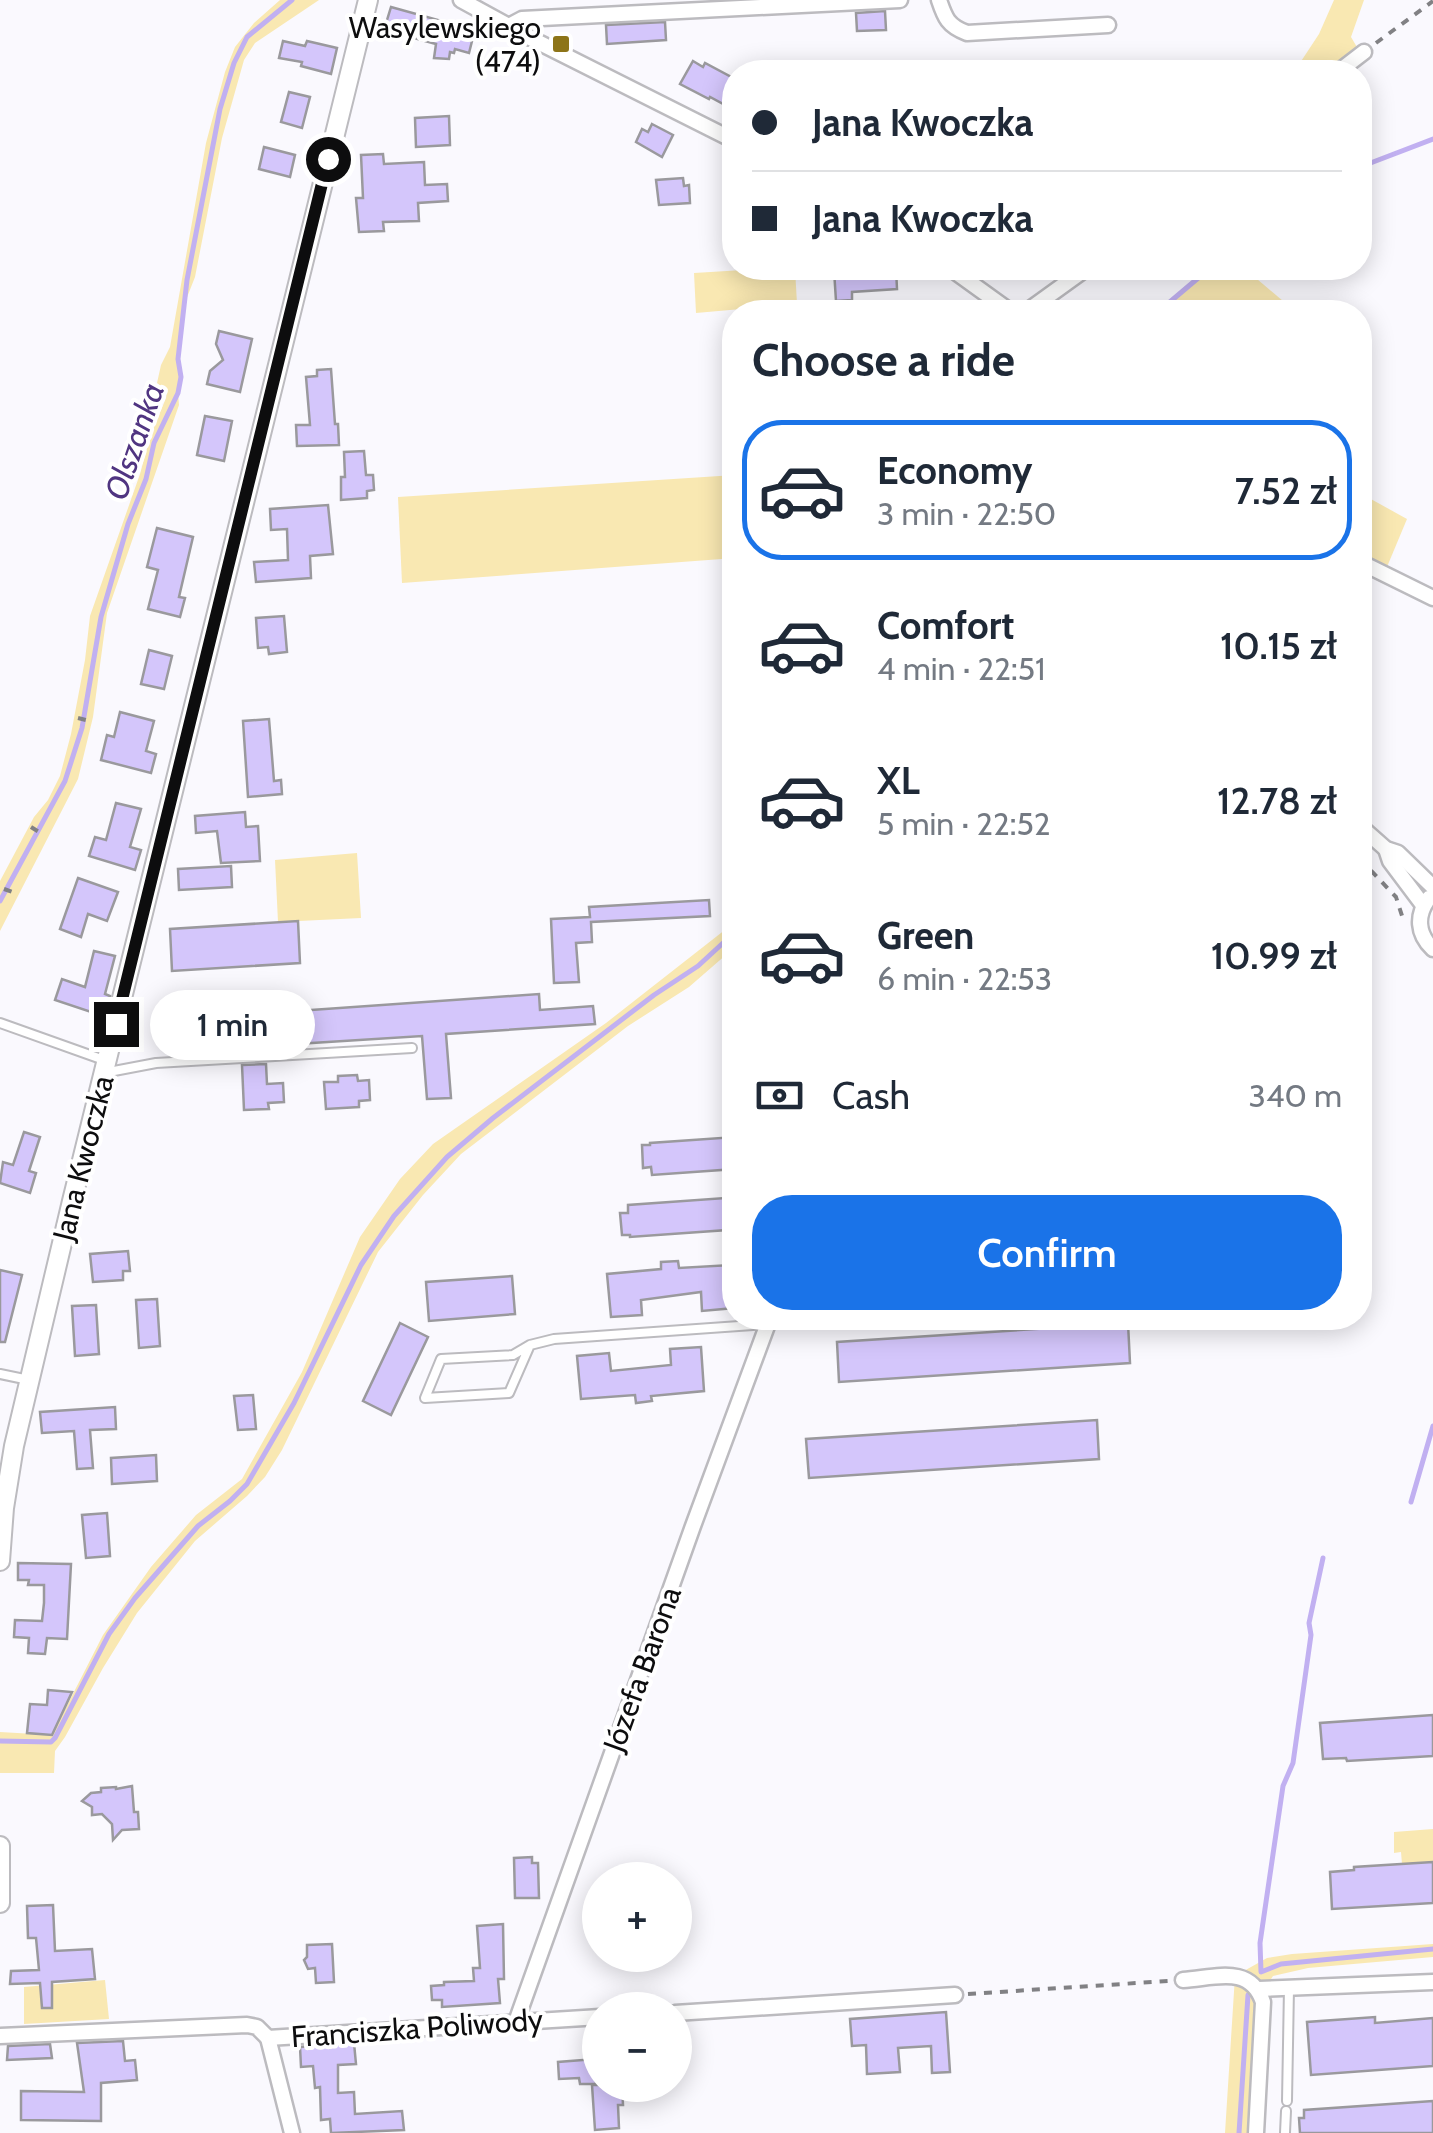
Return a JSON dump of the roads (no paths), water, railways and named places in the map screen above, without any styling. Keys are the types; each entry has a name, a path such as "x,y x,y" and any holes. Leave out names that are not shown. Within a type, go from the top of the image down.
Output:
{"street":[{"name":"Jana Kwoczka","path":"0,1561 7,1443 30,1380 368,0"},
{"path":"462,0 722,133"},
{"path":"509,26 522,19 900,0"},
{"path":"939,0 945,19 966,33 1108,25"},
{"path":"1354,60 1364,52"},
{"path":"967,280 995,300"},
{"path":"1042,300 1070,280"},
{"path":"1372,568 1433,598"},
{"path":"1372,837 1428,900 1420,926 1433,949"},
{"path":"1386,850 1398,853 1433,886"},
{"name":"Józefa Barona","path":"516,2022 765,1330"},
{"path":"0,1846 0,1903"},
{"path":"1183,1980 1236,1976 1259,1989 1263,2018 1256,2133"},
{"path":"1259,1989 1433,1982"},
{"path":"692,2012 955,1995"},
{"name":"Franciszka Poliwody","path":"0,2036 247,2025 257,2027 268,2038 582,2018"},
{"path":"268,2038 292,2133"}],"lane":[{"path":"0,1024 114,1071 156,1063 412,1048"},
{"path":"530,1345 509,1393 425,1398 441,1359 513,1354 530,1345 554,1339 722,1325"},
{"path":"0,1374 30,1380"},
{"path":"1285,2133 1289,1988"}],"waterway":[{"name":"Olszanka","path":"0,901 65,781 82,728 101,617 128,524 146,479 154,443 178,393 187,280 220,109 234,63 247,37 292,0"},
{"path":"1372,162 1433,139"},
{"path":"1172,300 1196,280"},
{"path":"0,1741 51,1742 55,1738 109,1634 135,1598 198,1526 247,1484 294,1403 361,1265 394,1216 447,1157 722,944"},
{"path":"1411,1502 1433,1426"},
{"path":"1323,1558 1309,1623 1311,1635 1293,1763 1283,1786 1260,1943 1261,1972 1281,1964 1433,1949"},
{"path":"1239,2133 1248,1995"}],"place":[{"name":"Wasylewskiego (474)","path":"561,44"}]}
